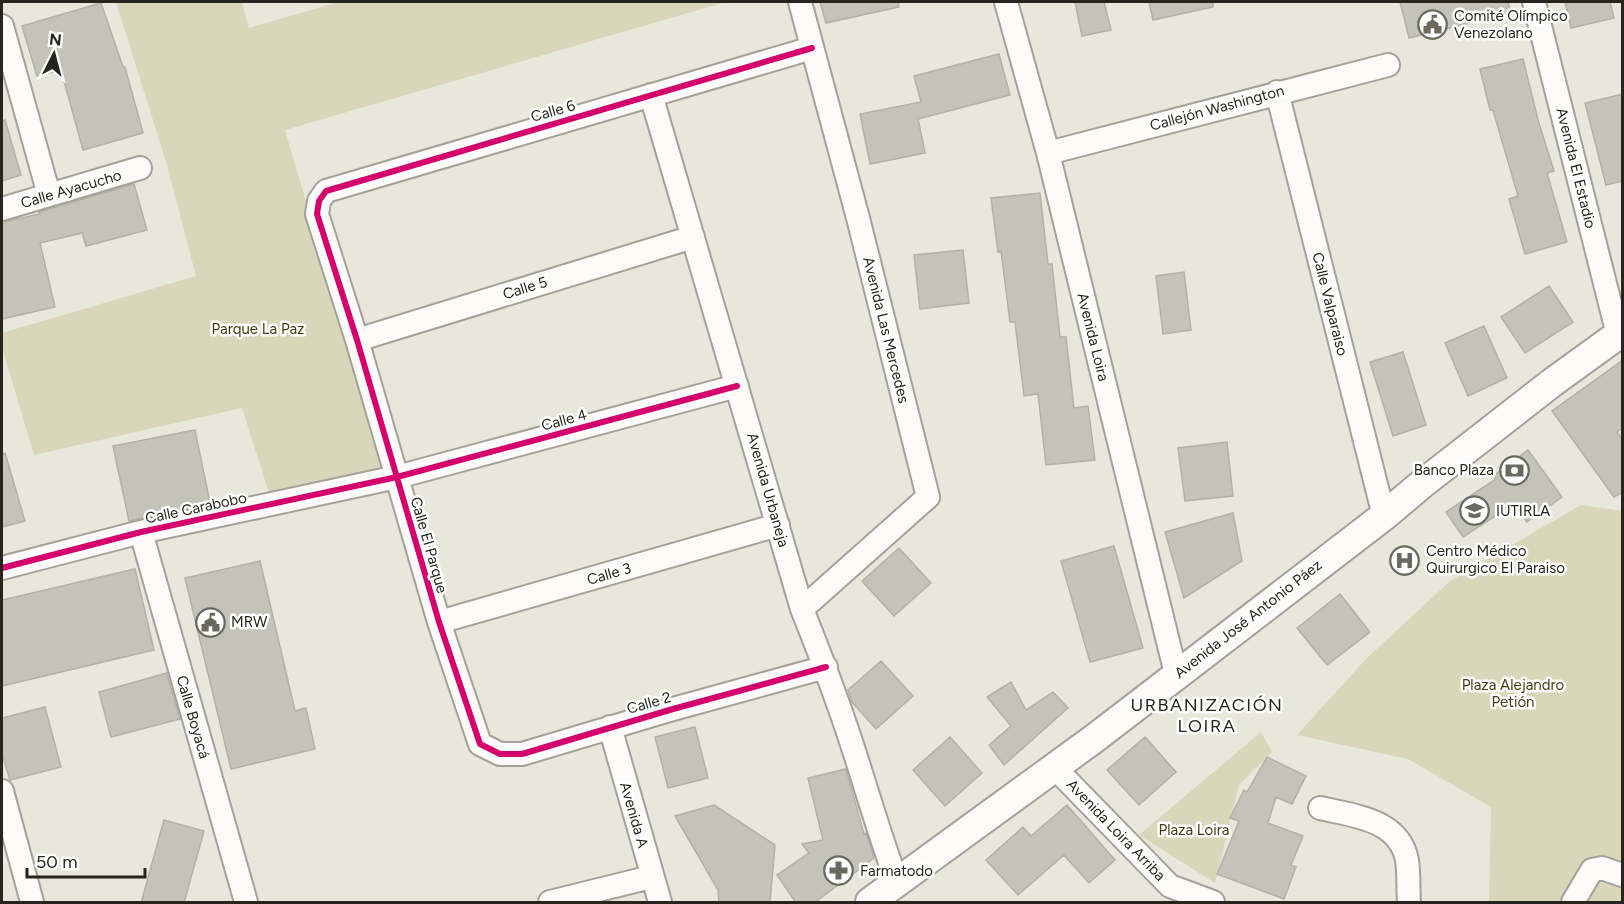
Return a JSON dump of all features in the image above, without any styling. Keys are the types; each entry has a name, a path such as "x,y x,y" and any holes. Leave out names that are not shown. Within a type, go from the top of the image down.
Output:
{"main road":[{"name":"Avenida José Antonio Páez","path":"870,903 1055,768 1384,516 1534,397 1620,334"}],"street":[{"name":"Avenida Las Mercedes","path":"800,2 858,218 928,497 802,609"},
{"name":"Avenida Loira","path":"1006,2 1048,153 1176,674"},
{"name":"Avenida El Estadio","path":"1534,2 1620,334"},
{"path":"2,26 49,195"},
{"name":"Calle 6","path":"318,214 319,201 326,191 812,48"},
{"name":"Callejón Washington","path":"1048,153 1388,65"},
{"name":"Calle Valparaiso","path":"1277,92 1384,516"},
{"name":"Avenida Urbaneja","path":"651,94 802,609 826,667 897,882"},
{"name":"Calle Ayacucho","path":"2,209 140,168"},
{"name":"Calle El Parque","path":"318,214 439,622 480,744"},
{"name":"Calle 5","path":"357,340 693,237"},
{"name":"Calle 4","path":"397,477 737,386"},
{"name":"Calle Carabobo","path":"2,567 141,532 397,477"},
{"name":"Calle 3","path":"439,622 778,525"},
{"name":"Calle Boyacá","path":"141,532 246,903"},
{"name":"Calle 2","path":"480,744 500,754 522,754 826,667"},
{"name":"Avenida A","path":"610,727 660,903"},
{"name":"Avenida Loira Arriba","path":"1055,768 1167,894 1213,903"},
{"path":"2,791 32,903"},
{"path":"1320,808 1378,822 1396,837 1406,859 1409,903"},
{"path":"1573,903 1592,870 1602,868 1623,875"},
{"path":"550,903 651,877"}],"green space":[{"name":"Parque La Paz","path":"116,2 242,2 249,28 338,2 726,2 285,130 385,470 269,493 242,408 34,455 2,347 2,333 196,276 167,165"},
{"name":"Plaza Alejandro Petión","path":"1581,505 1622,511 1622,902 1489,902 1491,807 1408,759 1297,735 1366,659 1450,581"},
{"name":"Plaza Loira","path":"1261,732 1272,752 1239,785 1215,883 1139,835"}],"building":[{"path":"820,2 898,2 899,7 826,23"},
{"path":"1075,2 1104,2 1111,30 1082,36"},
{"path":"1149,2 1213,2 1213,7 1153,20"},
{"name":"Comité Olímpico Venezolano","path":"1400,2 1508,2 1511,13 1409,38"},
{"path":"1565,2 1610,2 1614,18 1571,28"},
{"path":"101,3 123,67 125,67 143,133 83,150 61,70 37,76 22,26"},
{"path":"999,54 1010,95 918,119 925,153 870,164 860,114 921,102 914,76"},
{"path":"1523,59 1538,120 1554,171 1547,173 1567,242 1525,254 1509,199 1518,196 1493,110 1490,110 1480,69"},
{"path":"1623,94 1623,181 1606,185 1585,103"},
{"path":"5,120 21,175 2,181 2,121"},
{"path":"134,184 147,230 86,246 82,233 40,243 55,307 2,319 2,222 40,214 39,212"},
{"path":"1040,193 1048,264 1052,264 1060,337 1066,337 1074,408 1088,406 1095,460 1046,465 1038,394 1024,396 1015,322 1010,322 1001,251 998,252 991,198"},
{"path":"963,250 969,303 920,309 914,255"},
{"path":"1184,272 1191,330 1163,334 1156,276"},
{"path":"1549,286 1573,322 1525,353 1501,317"},
{"path":"1484,326 1507,378 1468,396 1445,343"},
{"path":"1403,352 1426,425 1393,436 1370,362"},
{"path":"1623,360 1623,428 1617,432 1623,440 1623,492 1614,497 1552,411"},
{"path":"195,430 210,503 129,521 113,446"},
{"path":"1227,442 1233,496 1185,501 1178,448"},
{"path":"1528,450 1562,497 1527,522 1514,504 1463,537 1446,512 1496,479 1493,476"},
{"path":"5,453 25,521 2,527 2,454"},
{"path":"1233,513 1242,561 1184,598 1165,532"},
{"path":"1114,546 1143,648 1090,662 1061,561"},
{"path":"899,548 931,583 894,616 862,581"},
{"path":"260,561 295,711 306,708 315,749 231,769 185,578"},
{"path":"135,569 154,650 2,686 2,600"},
{"path":"1340,594 1370,632 1327,665 1297,628"},
{"path":"881,661 913,696 876,729 852,702 848,690"},
{"path":"167,673 180,719 111,737 99,692"},
{"path":"1011,682 1026,710 1053,692 1068,708 1004,765 989,745 1011,726 987,697"},
{"path":"45,707 61,767 10,780 2,754 2,718"},
{"path":"695,727 708,778 668,788 655,737"},
{"path":"950,737 982,773 945,806 913,770"},
{"path":"1145,737 1176,772 1139,805 1107,770"},
{"path":"1267,757 1306,776 1292,804 1276,797 1268,823 1303,836 1291,865 1296,867 1284,899 1217,874 1239,821 1230,818 1244,790 1247,792"},
{"path":"846,769 864,834 866,833 874,858 814,903 796,903 777,875 809,853 802,844 823,840 808,778"},
{"path":"714,805 775,845 770,903 719,903 718,890 675,816"},
{"path":"1067,805 1115,860 1089,883 1064,855 1018,895 986,860 1023,827 1031,836"},
{"path":"164,820 204,831 184,903 141,903"}],"cycle path":[{"path":"812,48 326,191 319,201 317,214 357,340 439,622 480,744 500,754 522,754 826,667"},
{"path":"2,568 141,532 397,477 737,386"}],"place":[{"name":"Comité Olímpico Venezolano","path":"1433,25"},
{"name":"Banco Plaza","path":"1515,470"},
{"name":"IUTIRLA","path":"1475,511"},
{"name":"Centro Médico Quirurgico El Paraiso","path":"1405,560"},
{"name":"MRW","path":"210,622"},
{"name":"Farmatodo","path":"839,871"}],"district":[{"name":"URBANIZACIÓN LOIRA","path":"1207,715"}]}
